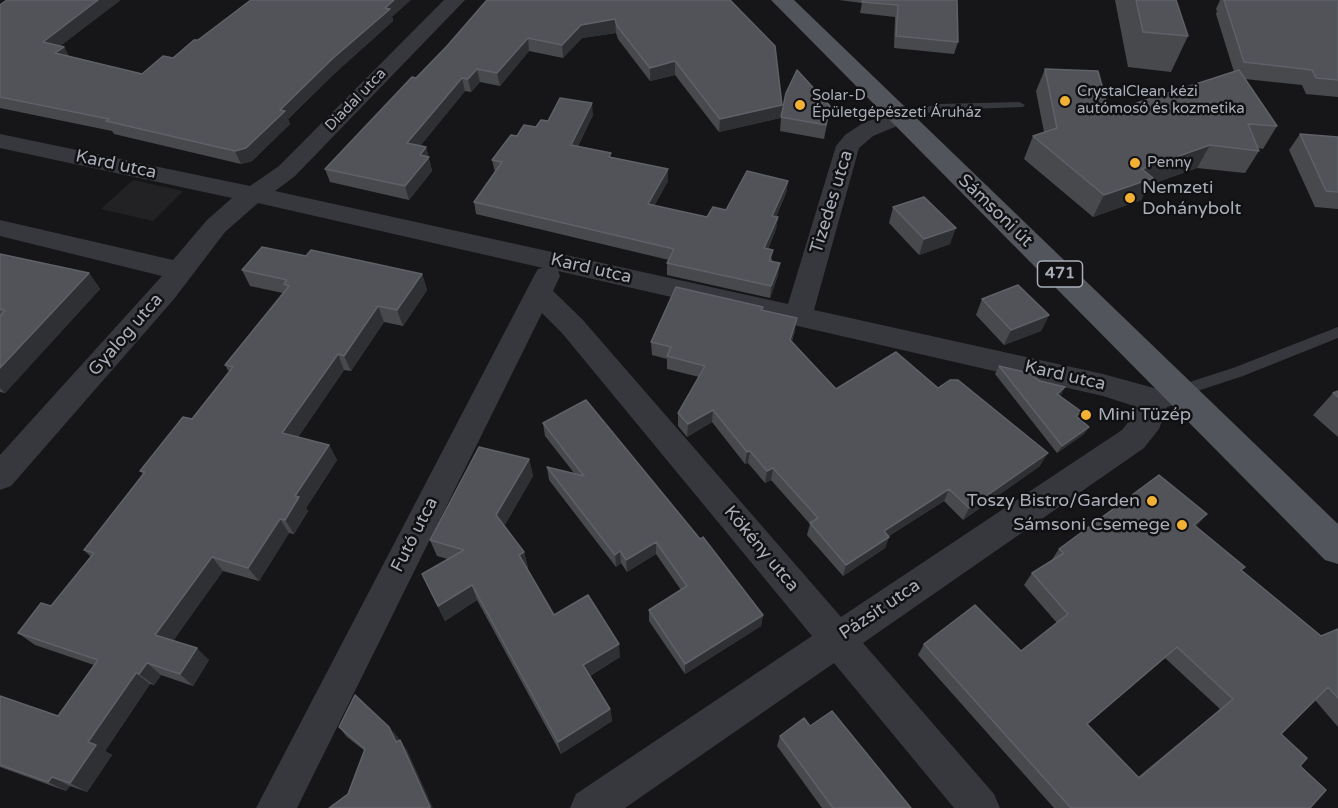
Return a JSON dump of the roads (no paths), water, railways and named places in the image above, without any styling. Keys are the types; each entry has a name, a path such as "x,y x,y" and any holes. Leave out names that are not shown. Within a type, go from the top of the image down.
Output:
{"main road":[{"name":"Sámsoni út","path":"782,0 899,117 1166,395 1338,548"}],"street":[{"name":"Diadal utca","path":"254,195 287,171 455,0"},
{"name":"Tizedes utca","path":"798,316 848,146 859,133 899,117"},
{"name":"Kard utca","path":"0,141 555,261 1103,385 1166,395"},
{"name":"Gyalog utca","path":"0,477 136,324 223,220 254,195"},
{"path":"0,228 180,271"},
{"name":"Futó utca","path":"276,808 555,261"},
{"name":"Kökény utca","path":"539,293 572,326 980,808"},
{"name":"Pázsit utca","path":"590,808 1133,439 1166,395"}],"lane":[{"path":"899,117 939,107 1019,105"},
{"path":"1166,395 1238,372 1338,332"}],"place":[{"name":"CrystalClean kézi autómosó és kozmetika","path":"1065,101"},
{"name":"Solar-D Épületgépészeti Áruház","path":"800,105"},
{"name":"Penny","path":"1135,163"},
{"name":"Nemzeti Dohánybolt","path":"1130,198"},
{"name":"Mini Tüzép","path":"1086,415"},
{"name":"Toszy Bistro/Garden","path":"1152,501"},
{"name":"Sámsoni Csemege","path":"1182,525"}]}
